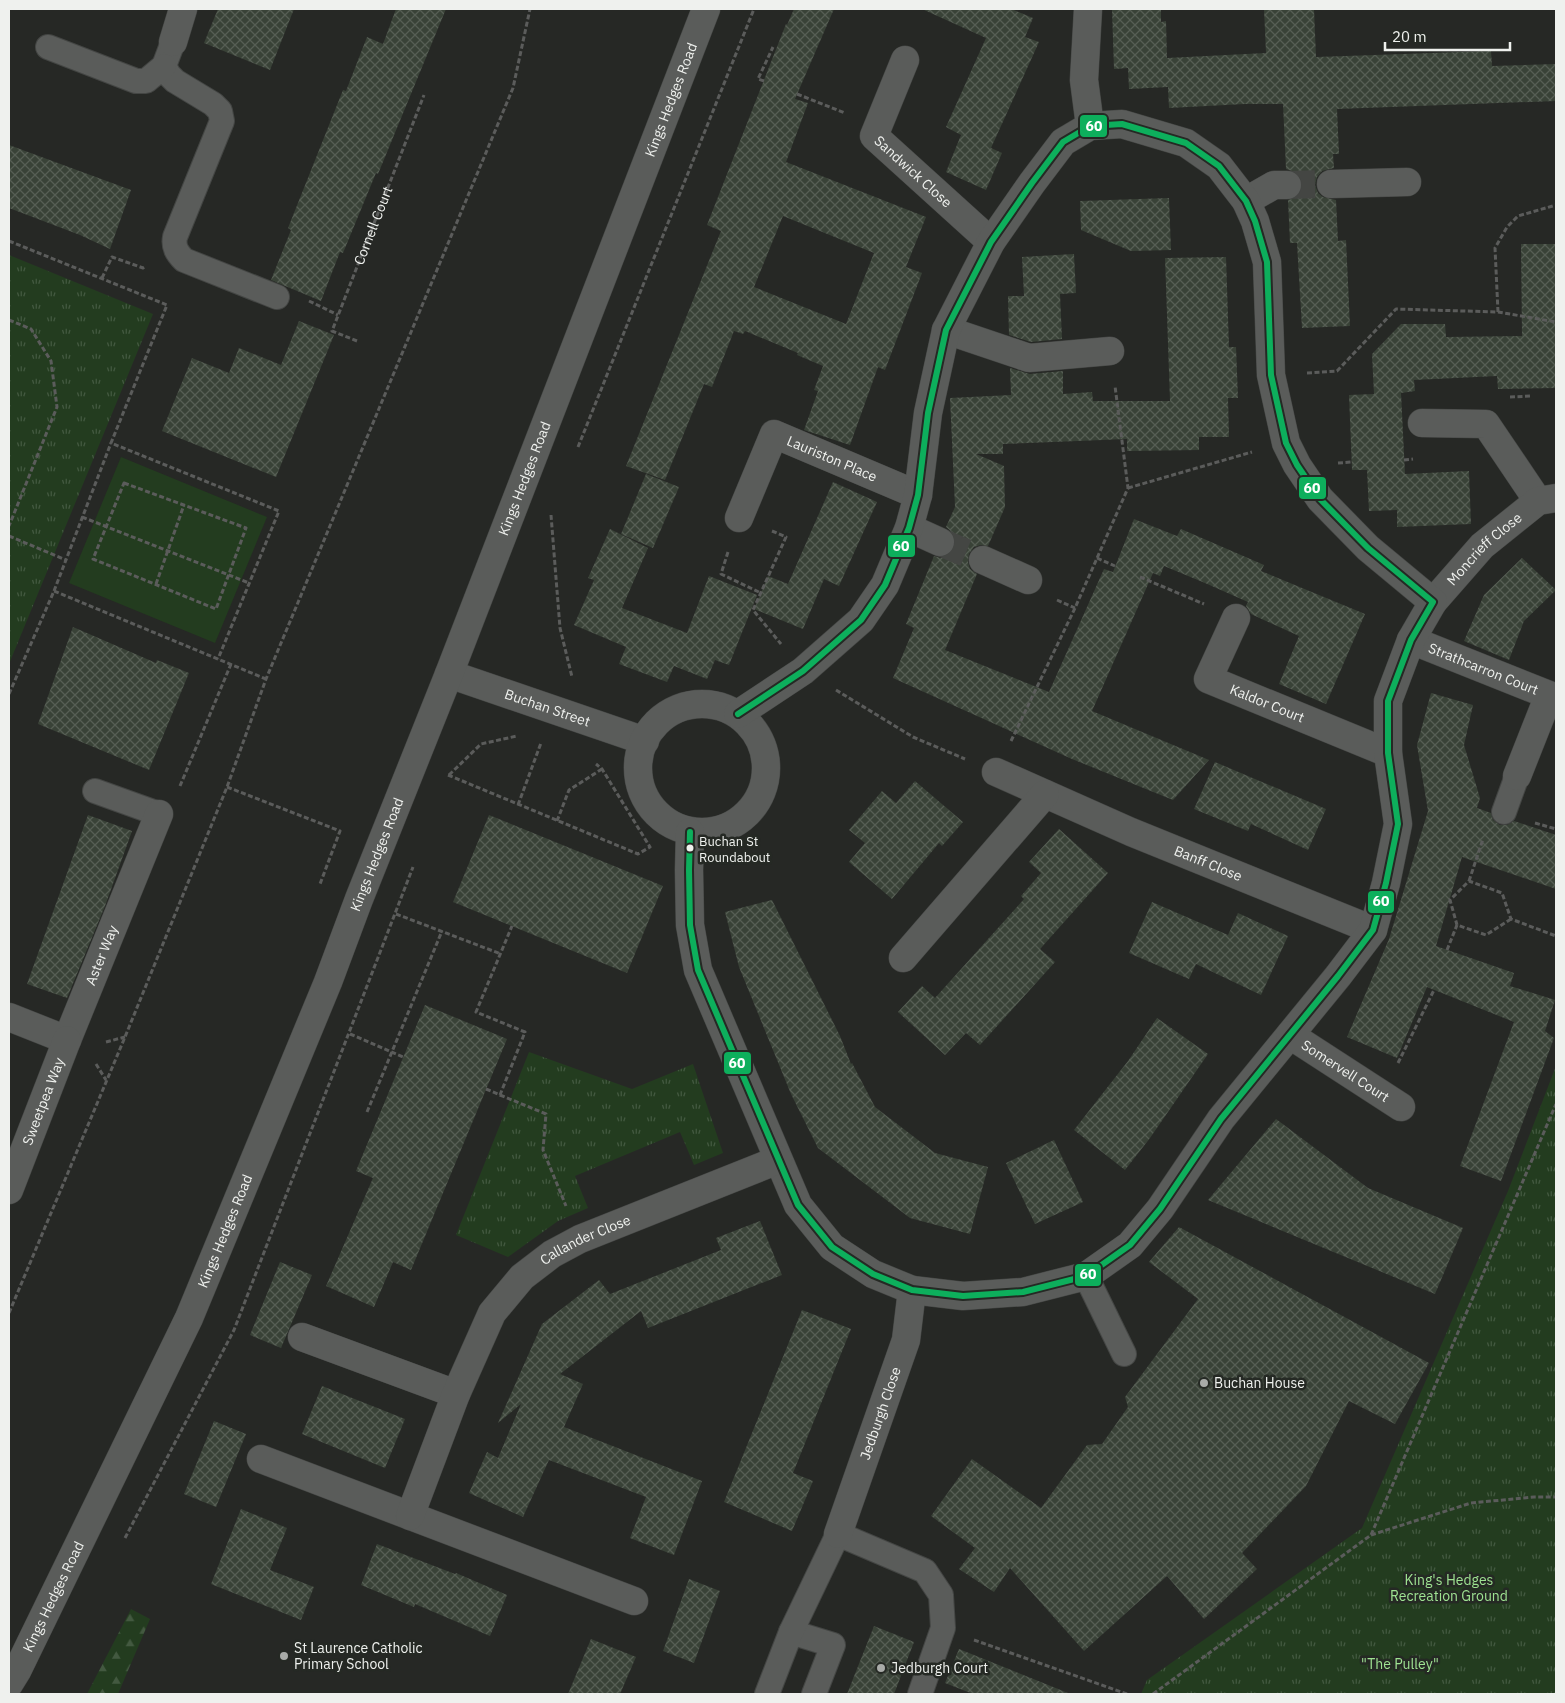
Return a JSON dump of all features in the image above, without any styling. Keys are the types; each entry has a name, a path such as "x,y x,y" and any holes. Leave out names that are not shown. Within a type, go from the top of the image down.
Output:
{"street":[{"path":"168,54 184,9"},
{"name":"Kings Hedges Road","path":"9,1684 189,1318 328,982 706,9"},
{"path":"1088,9 1084,80 1090,126"},
{"name":"Sandwick Close","path":"905,60 874,136 991,242"},
{"path":"690,832 688,870 690,925 698,970 798,1205 832,1247 873,1274 912,1290 963,1296 1023,1292 1086,1276 1130,1245 1160,1210 1221,1119 1290,1036 1373,930 1386,884 1398,824 1388,753 1388,701 1411,640 1433,602 1368,548 1320,499 1297,465 1286,443 1272,375 1267,262 1255,221 1246,201 1219,166 1186,143 1122,124 1090,126 1064,142 1032,183 991,242 946,330 928,413 918,494 909,528 886,585 861,620 803,671 738,714"},
{"path":"1331,184 1407,182"},
{"path":"1246,201 1274,185 1287,185"},
{"path":"946,330 1029,358 1110,350"},
{"name":"Moncrieff Close","path":"1422,424 1486,424 1547,499 1482,546 1433,602"},
{"name":"Lauriston Place","path":"740,518 774,434 918,494"},
{"path":"909,528 940,542"},
{"path":"983,560 1028,580"},
{"name":"Kaldor Court","path":"1236,618 1208,679 1388,753"},
{"name":"Strathcarron Court","path":"1411,640 1552,697 1518,776"},
{"name":"Buchan Street","path":"449,674 645,741"},
{"path":"692,704 714,704 738,714 754,730 762,746 766,768 765,779 757,800 736,822 715,830 690,832 662,818 646,801 639,781 638,758 645,741 649,730 665,715 692,704"},
{"name":"Banff Close","path":"996,772 1130,832 1373,930"},
{"path":"903,958 1045,794"},
{"name":"Aster Way","path":"68,1040 159,814"},
{"path":"9,1017 68,1040"},
{"name":"Somervell Court","path":"1290,1036 1392,1101"},
{"name":"Sweetpea Way","path":"9,1190 68,1040"},
{"name":"Callander Close","path":"410,1516 456,1394 492,1314 522,1277 552,1254 580,1238 778,1160"},
{"name":"Jedburgh Close","path":"838,1534 906,1340 912,1290"},
{"path":"302,1337 456,1394"},
{"path":"261,1459 634,1601"}],"lane":[{"path":"48,47 136,81 146,81 168,54"},
{"path":"168,54 169,75 175,81 220,110 222,121 175,237 174,244 178,254 184,260 277,297"},
{"name":"Strathcarron Court","path":"1504,812 1518,776"},
{"path":"95,792 159,814"},
{"path":"1086,1276 1124,1354"},
{"path":"767,1694 791,1632 838,1534 925,1571 941,1595 943,1628 920,1694"},
{"path":"791,1632 833,1644 814,1694"}],"path":[{"path":"9,1313 125,1037 227,786 266,679 513,88 530,9"},
{"path":"576,451 754,9"},
{"path":"764,81 758,79 772,47"},
{"path":"797,94 878,126"},
{"name":"Cornell Court","path":"357,341 332,331 424,96"},
{"path":"1498,312 1495,248 1506,228 1518,216 1556,205"},
{"path":"9,240 167,305 54,591 9,694"},
{"path":"102,278 112,257 143,268 174,244"},
{"path":"1272,375 1337,371 1396,309 1498,312 1556,322"},
{"path":"9,320 31,329 51,361 57,407 9,526"},
{"path":"996,772 1075,608 1128,488 1110,350"},
{"path":"111,443 279,511 218,659"},
{"path":"1128,488 1286,443"},
{"path":"124,483 246,528 216,609 93,559 107,527 124,483"},
{"path":"156,584 184,505"},
{"path":"518,805 543,738 552,740 574,685 560,628 551,516 554,506"},
{"path":"82,517 249,583"},
{"path":"9,536 66,560"},
{"path":"1097,558 1115,566"},
{"path":"1140,577 1236,618"},
{"path":"54,591 266,679"},
{"path":"159,814 171,808 231,664"},
{"path":"445,784 448,775 481,744 522,734"},
{"path":"448,775 638,854 650,847 602,769 595,763"},
{"path":"556,821 569,790 602,769"},
{"path":"227,786 340,831 320,884"},
{"path":"1447,950 1457,924 1450,900 1469,882 1483,839"},
{"path":"124,1539 234,1330 417,858"},
{"path":"1469,882 1502,893 1511,919"},
{"path":"396,914 501,954"},
{"path":"1457,924 1486,935 1511,919"},
{"path":"1511,919 1556,936"},
{"path":"500,1095 525,1032 476,1012 512,926"},
{"path":"367,1112 442,931"},
{"path":"1392,1101 1434,990"},
{"path":"350,1034 403,1057"},
{"path":"486,1089 546,1114 542,1150 580,1238"},
{"path":"1371,1535 1556,1104"},
{"path":"1153,1694 1371,1535 1471,1503 1534,1497 1556,1497"},
{"path":"943,1628 1127,1694"}],"green space":[{"path":"9,255 153,314 9,664"},
{"path":"121,457 267,517 215,643 69,583"},
{"path":"529,1052 632,1089 693,1064 723,1153 694,1165 680,1132 575,1176 588,1208 558,1221 508,1257 456,1235"},
{"name":"King's Hedges Recreation Ground","path":"1556,1066 1556,1694 1141,1694 1147,1680 1362,1528 1508,1191"},
{"path":"131,1609 150,1619 118,1694 87,1694"}],"building":[{"path":"218,9 294,9 270,70 204,43"},
{"path":"396,9 446,9 378,174 376,173 343,253 340,252 321,301 271,280 291,230 288,228 343,90 346,91 367,37 383,44"},
{"path":"794,9 834,9 795,99 808,103 786,162 926,217 906,267 922,273 885,370 878,367 850,445 804,430 818,391 814,390 823,366 797,355 798,353 745,331 743,334 734,331 712,387 704,384 665,480 626,466 721,231 707,225","holes":["783,216 874,253 846,324 754,287"]},
{"path":"922,9 1011,9 1033,18 1025,37 1039,42 991,148 1002,153 986,190 946,172 961,135 946,127 986,38"},
{"path":"1112,9 1161,9 1161,22 1166,21 1167,58 1266,53 1264,9 1314,9 1316,57 1491,51 1492,66 1556,64 1556,101 1337,109 1339,154 1333,154 1334,168 1322,171 1317,177 1315,185 1318,193 1323,197 1336,200 1338,241 1346,240 1350,326 1302,328 1297,243 1290,243 1288,200 1295,198 1300,193 1303,185 1301,178 1295,172 1286,169 1283,104 1169,108 1168,87 1129,89 1128,68 1114,69"},
{"path":"9,145 131,190 110,249 80,235 9,208"},
{"path":"1169,198 1171,250 1131,251 1081,230 1080,201"},
{"path":"1521,244 1556,244 1556,388 1498,389 1497,376 1414,380 1415,391 1401,393 1405,474 1469,471 1471,524 1397,527 1397,510 1369,511 1367,470 1352,470 1349,395 1374,394 1372,354 1401,324 1445,324 1446,337 1522,336"},
{"path":"1074,254 1076,293 1060,294 1062,339 1031,342 1009,335 1008,296 1024,296 1022,257"},
{"path":"1226,257 1229,347 1236,347 1238,398 1228,398 1229,437 1199,437 1199,450 1127,451 1127,439 1003,444 1003,454 976,454 1004,466 1005,507 988,546 974,547 969,554 968,562 970,569 977,574 945,650 1049,692 1104,569 1113,572 1134,519 1177,536 1181,529 1264,565 1261,571 1365,614 1326,704 1279,684 1299,636 1251,614 1246,606 1248,602 1205,583 1164,566 1160,576 1153,573 1092,711 1209,760 1173,800 1072,759 893,678 914,628 906,624 934,556 941,558 949,555 956,541 953,533 946,527 955,507 950,398 1011,395 1010,368 1030,374 1063,371 1063,394 1092,392 1093,401 1170,401 1165,258"},
{"path":"299,321 334,335 276,477 162,431 192,358 229,373 239,348 281,365"},
{"path":"646,474 679,487 653,548 621,534"},
{"path":"833,482 877,502 839,586 824,579 803,629 754,609 768,576 788,584"},
{"path":"610,529 648,548 622,608 687,633 709,576 757,595 729,665 715,660 707,679 674,666 667,682 619,664 626,647 574,625 594,580 588,578"},
{"path":"1522,558 1556,590 1524,621 1509,660 1464,641 1484,595"},
{"path":"73,627 156,663 157,660 189,673 149,770 38,724"},
{"path":"1431,693 1473,705 1464,745 1480,798 1477,808 1491,813 1493,820 1500,825 1507,825 1514,821 1556,835 1556,889 1462,857 1436,946 1514,973 1510,986 1555,1000 1545,1031 1554,1038 1501,1181 1460,1166 1514,1022 1427,987 1397,1058 1347,1037 1389,939 1428,811 1417,745"},
{"path":"1215,762 1326,809 1308,850 1251,824 1248,831 1194,809"},
{"path":"915,781 963,822 942,846 939,843 892,899 849,862 865,843 849,830 882,791 896,803"},
{"path":"88,815 132,831 105,906 67,998 27,984"},
{"path":"489,815 663,886 627,973 453,902"},
{"path":"1059,829 1108,873 1040,949 1055,962 980,1045 966,1033 945,1055 898,1012 922,986 935,998 1024,899 1021,896 1041,873 1029,862"},
{"path":"772,900 840,1036 851,1064 875,1107 935,1153 988,1167 970,1234 910,1218 818,1148 791,1094 739,967 725,912"},
{"path":"1152,902 1228,935 1238,913 1288,936 1261,995 1196,964 1189,979 1129,953"},
{"path":"425,1005 507,1039 411,1270 393,1262 374,1307 326,1286 373,1178 356,1171"},
{"path":"1157,1018 1208,1054 1150,1138 1125,1170 1074,1130 1128,1061"},
{"path":"1276,1119 1368,1188 1463,1228 1435,1294 1208,1200"},
{"path":"1054,1140 1083,1202 1035,1224 1006,1163"},
{"path":"760,1221 782,1275 648,1328 641,1311 560,1374 583,1384 564,1427 702,1481 674,1555 630,1538 646,1497 549,1460 523,1517 469,1493 487,1452 498,1458 521,1404 498,1423 542,1324 599,1280 610,1294 721,1250 716,1238"},
{"name":"Buchan House","path":"1179,1227 1429,1363 1395,1424 1349,1401 1306,1486 1242,1553 1257,1569 1204,1619 1167,1576 1084,1651 1010,1568 994,1592 959,1569 975,1548 931,1516 972,1459 1041,1508 1087,1445 1102,1444 1128,1407 1125,1397 1198,1299 1149,1262"},
{"path":"280,1262 312,1275 281,1348 250,1335"},
{"path":"802,1310 851,1329 793,1473 813,1481 792,1531 724,1502"},
{"path":"322,1386 405,1419 385,1468 302,1434"},
{"path":"214,1421 246,1434 216,1507 184,1494"},
{"path":"241,1509 287,1528 270,1570 314,1587 301,1620 211,1584"},
{"path":"377,1544 456,1573 507,1595 490,1636 415,1604 414,1607 361,1585"},
{"path":"689,1579 720,1591 694,1663 663,1651"},
{"name":"Jedburgh Court","path":"874,1626 914,1642 894,1694 847,1694"},
{"path":"591,1639 636,1657 620,1694 568,1694"},
{"path":"959,1649 1068,1694 973,1694 945,1683"}],"tunnel":[{"path":"1287,185 1331,184"},
{"path":"940,542 983,560"}],"transit line":[{"name":"60","path":"690,832 690,925 698,970 798,1205 832,1247 873,1274 912,1290 963,1296 1023,1292 1086,1276 1130,1245 1160,1209 1221,1119 1338,976 1373,930 1386,883 1398,824 1388,753 1388,701 1411,640 1433,602 1368,548 1320,499 1297,465 1286,443 1271,375 1267,262 1255,221 1246,201 1219,166 1186,143 1122,124 1090,126 1063,142 991,242 946,330 928,413 918,495 909,528 885,585 861,620 803,671 738,714"}],"place":[{"name":"Buchan St Roundabout","path":"690,848"},
{"name":"Buchan House","path":"1204,1383"},
{"name":"St Laurence Catholic Primary School","path":"284,1656"},
{"name":"Jedburgh Court","path":"881,1668"}],"park label":[{"name":"\"The Pulley\"","path":"1400,1664"}]}
